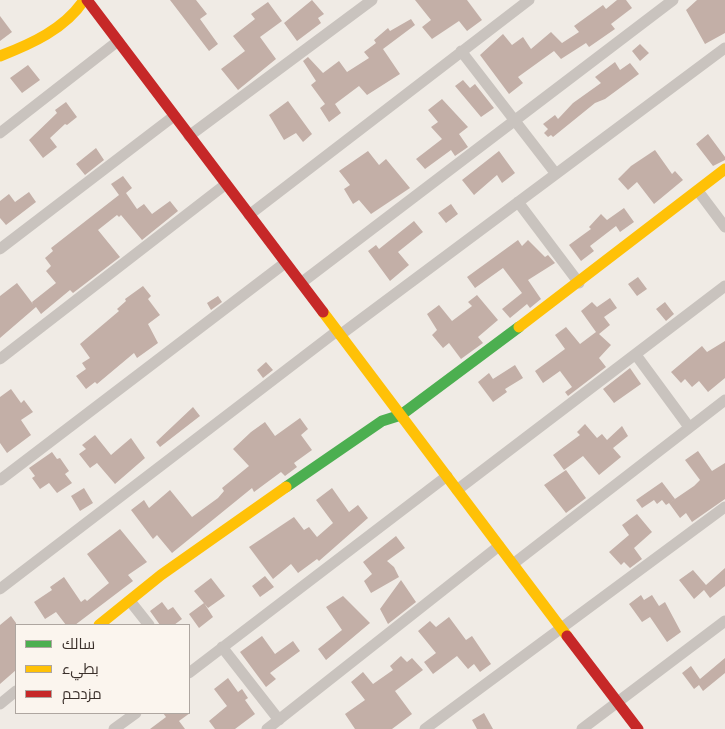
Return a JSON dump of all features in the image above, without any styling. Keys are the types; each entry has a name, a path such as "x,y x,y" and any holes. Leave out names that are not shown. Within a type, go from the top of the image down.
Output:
{"street":[{"path":"0,56 68,22 85,0 118,41 638,729"},
{"path":"190,136 372,0"},
{"path":"249,215 529,0"},
{"path":"301,284 673,0"},
{"path":"0,133 118,41"},
{"path":"461,51 556,174"},
{"path":"0,589 338,333 724,51"},
{"path":"0,249 174,116"},
{"path":"100,624 161,575 343,447 382,421 401,415 579,282 725,169"},
{"path":"0,358 226,184"},
{"path":"698,191 725,228"},
{"path":"518,202 579,282"},
{"path":"0,480 285,263"},
{"path":"457,490 725,286"},
{"path":"636,355 689,427"},
{"path":"513,564 725,400"},
{"path":"190,672 447,476"},
{"path":"424,729 725,507"},
{"path":"267,729 499,546"},
{"path":"130,601 148,624"},
{"path":"582,729 725,621"},
{"path":"222,647 279,720"},
{"path":"0,704 15,692"},
{"path":"114,729 135,714"}],"building":[{"path":"170,0 196,0 207,14 200,19 218,44 209,51"},
{"path":"312,0 324,14 318,18 321,23 297,41 284,23"},
{"path":"415,0 467,0 482,20 467,31 459,21 432,39 422,27 431,20"},
{"path":"617,0 626,0 632,8 611,24 615,29 589,47 586,43 561,59 554,51 518,77 523,83 509,94 480,55 503,34 512,45 523,37 531,49 551,32 562,43 579,32 574,26 603,5 606,9"},
{"path":"697,0 725,0 725,33 705,44 686,10"},
{"path":"268,2 282,21 260,37 276,59 238,90 221,69 245,51 233,36 255,19 251,14"},
{"path":"0,16 12,32 0,41"},
{"path":"411,19 415,25 383,49 400,74 367,95 359,86 335,104 341,113 329,122 320,108 325,104 311,85 316,81 303,61 308,57 323,73 339,61 347,72 369,58 364,52 376,43 374,40 388,28 390,31"},
{"path":"640,44 649,53 640,61 632,51"},
{"path":"615,62 620,70 630,63 639,74 605,99 595,103 553,137 551,135 548,137 544,133 548,129 543,124 555,115 558,119 573,103 601,83 595,77"},
{"path":"28,65 40,80 22,93 10,78"},
{"path":"463,80 470,88 475,84 494,108 481,117 455,86"},
{"path":"442,99 468,127 459,134 468,147 455,156 451,150 425,169 416,159 442,139 431,127 438,122 428,110"},
{"path":"288,101 312,134 303,142 296,133 284,140 269,115"},
{"path":"66,102 77,117 67,125 65,124 50,138 57,147 43,158 29,140 57,113 55,110"},
{"path":"708,134 725,157 725,160 713,166 696,144"},
{"path":"96,148 104,160 85,175 76,164"},
{"path":"655,150 672,174 675,171 683,180 654,204 637,182 628,190 618,179 631,166"},
{"path":"368,151 379,165 386,159 410,188 371,214 359,200 353,204 344,189 350,185 339,171"},
{"path":"499,151 515,173 502,183 497,175 474,195 462,180"},
{"path":"123,176 132,188 126,193 137,209 144,204 152,214 170,201 178,211 142,240 121,215 119,217 117,215 98,230 120,257 73,293 70,290 41,314 36,307 0,338 0,296 17,283 33,304 32,302 56,283 46,271 51,266 45,258 53,251 51,248 119,195 111,184"},
{"path":"29,192 36,202 6,225 0,218 0,201 9,194 15,202"},
{"path":"451,204 458,214 446,223 438,213"},
{"path":"624,208 634,222 620,232 616,226 590,246 594,251 581,261 569,245 591,229 589,227 601,214 607,220"},
{"path":"414,221 423,232 398,252 409,265 390,281 368,251 376,245 379,249"},
{"path":"518,240 522,246 528,240 545,257 548,255 555,263 528,280 541,299 530,308 527,304 510,318 502,309 522,293 503,268 475,288 467,277"},
{"path":"638,277 647,289 637,296 628,284"},
{"path":"143,286 151,296 148,299 160,315 148,324 158,343 137,358 134,353 97,384 95,382 86,389 76,376 86,369 82,363 90,358 80,344 119,311 117,309 126,301 125,299"},
{"path":"477,295 498,320 478,337 483,343 461,359 449,343 443,348 432,335 437,330 427,314 439,305 452,321 472,306 468,302"},
{"path":"218,296 222,302 211,310 207,303"},
{"path":"610,298 617,308 604,317 610,325 599,334 611,345 599,358 606,367 568,396 565,392 572,387 560,371 543,383 535,371 565,349 555,335 566,327 580,344 596,332 581,311 592,302 597,307"},
{"path":"665,302 674,314 666,321 656,309"},
{"path":"725,341 725,378 708,392 699,381 692,387 685,379 681,383 671,372 702,346 707,352"},
{"path":"266,362 273,370 263,378 257,370"},
{"path":"515,365 523,378 505,389 507,392 493,402 478,382 489,373 493,379"},
{"path":"630,368 641,384 614,403 603,389"},
{"path":"11,389 21,403 24,400 33,412 21,420 31,435 7,453 0,443 0,397"},
{"path":"193,407 200,416 160,447 156,442"},
{"path":"300,418 308,429 301,435 312,450 294,463 297,467 285,476 281,472 254,492 252,488 172,553 157,535 153,539 131,510 144,500 149,508 170,490 192,517 218,498 224,491 222,488 249,466 233,449 251,432 265,422 275,436"},
{"path":"585,424 597,438 602,434 607,440 622,426 628,436 613,448 621,457 599,475 583,456 564,470 553,455 580,435 577,432"},
{"path":"95,435 111,455 131,438 145,458 115,484 97,463 90,468 79,454 86,449 82,445"},
{"path":"698,451 712,471 725,463 725,499 692,522 686,513 680,518 669,503 666,505 662,500 657,504 654,500 642,508 636,500 662,482 675,499 694,486 700,480 685,460"},
{"path":"52,452 57,459 60,458 69,471 65,474 72,483 57,493 49,483 40,489 32,478 35,476 29,468"},
{"path":"566,470 586,498 566,513 544,485"},
{"path":"84,488 93,503 80,511 71,496"},
{"path":"332,488 349,512 358,505 368,518 319,561 317,559 298,573 291,564 273,579 249,547 294,517 304,530 309,527 317,537 333,523 316,500"},
{"path":"637,514 652,532 634,548 642,559 630,568 624,562 621,565 609,552 629,535 622,525"},
{"path":"120,529 147,562 128,575 133,581 76,624 65,624 56,612 45,619 34,602 52,590 50,587 64,577 81,602 85,599 87,601 109,583 87,554"},
{"path":"396,536 405,548 387,561 394,567 399,577 371,593 364,581 372,574 363,562"},
{"path":"725,568 725,586 710,598 704,590 694,599 679,580 693,570 706,585"},
{"path":"265,576 274,587 260,597 252,586"},
{"path":"211,578 225,596 208,608 194,591"},
{"path":"401,580 416,602 388,624 380,609"},
{"path":"641,595 644,600 652,595 659,606 665,602 681,632 667,642 650,617 642,622 629,604"},
{"path":"343,596 370,623 326,660 318,649 342,630 326,607"},
{"path":"162,602 168,610 173,607 182,619 175,624 159,624 150,611"},
{"path":"204,603 213,617 199,628 189,614"},
{"path":"11,616 16,623 15,671 0,684 0,625"},
{"path":"449,617 466,640 472,636 491,664 480,672 474,664 468,669 457,656 433,674 424,662 436,653 418,631 430,621 436,627"},
{"path":"262,636 275,654 293,641 300,651 270,673 276,679 266,687 240,652"},
{"path":"401,656 407,662 412,658 423,670 395,691 412,714 392,729 355,729 345,714 365,700 351,682 363,672 373,684 393,670 390,666"},
{"path":"725,658 725,673 703,691 699,685 694,689 682,673 691,666 700,679"},
{"path":"228,678 238,692 242,689 248,698 245,700 255,714 235,729 215,729 209,721 227,706 214,689"},
{"path":"484,713 493,729 477,729 472,720"},
{"path":"164,714 189,714 179,721 185,729 150,729 166,717"}],"traffic: fast":[{"path":"286,487 382,421 401,415 519,327"}],"traffic: slow":[{"path":"0,56 35,41 57,27 84,0"},
{"path":"519,327 725,169"},
{"path":"323,312 567,636"},
{"path":"100,624 161,575 286,487"}],"traffic: jam":[{"path":"87,0 323,312"},
{"path":"567,636 638,729"}]}
